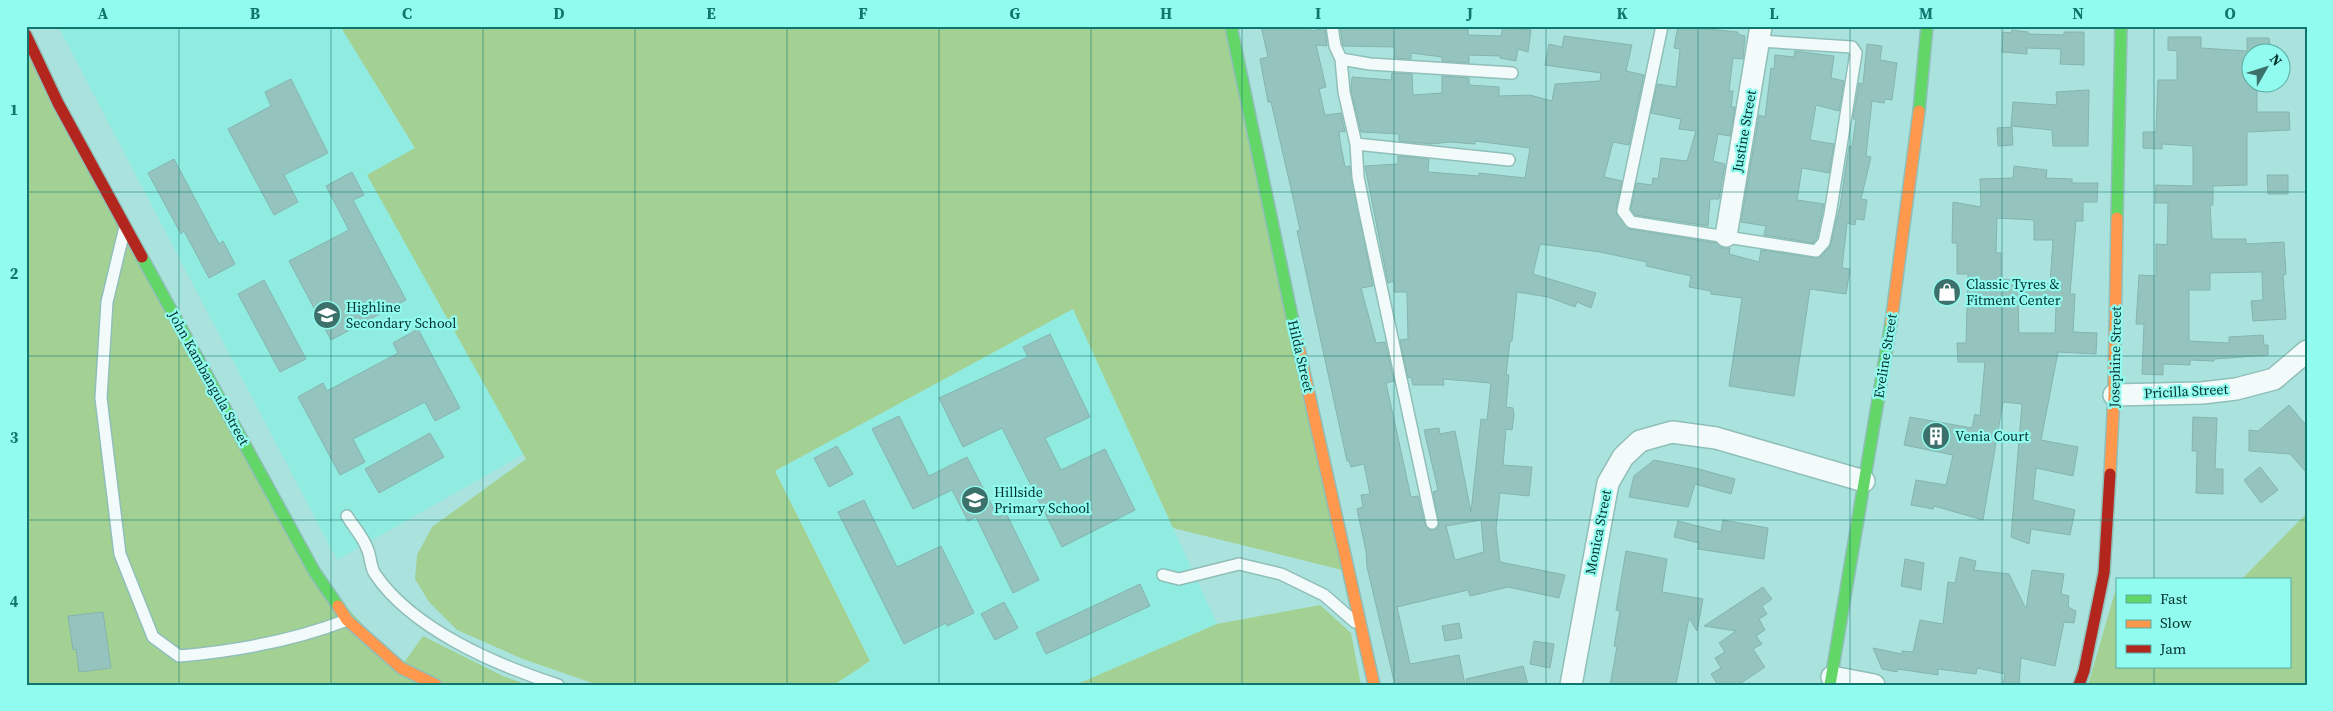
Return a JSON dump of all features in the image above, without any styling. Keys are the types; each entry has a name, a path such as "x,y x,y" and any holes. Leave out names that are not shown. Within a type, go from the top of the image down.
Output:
{"street":[{"name":"Hilda Street","path":"1233,26 1232,31 1276,248 1374,685"},
{"name":"Eveline Street","path":"1831,681 1892,317 1919,116 1927,26"},
{"name":"Josephine Street","path":"2079,685 2084,670 2104,573 2114,394 2121,26"},
{"name":"Justine Street","path":"1726,236 1760,33"},
{"name":"John Kambangula Street","path":"26,35 58,103 314,571 347,620 401,668 436,685"},
{"name":"Pricilla Street","path":"2114,394 2202,393 2236,389 2274,379 2307,352"},
{"name":"Monica Street","path":"1571,685 1608,484 1623,457 1640,441 1672,432 1716,438 1864,481"},
{"path":"1831,681 1874,685"}],"lane":[{"path":"1332,26 1335,46 1341,59 1344,92 1356,144 1358,177 1365,212 1432,523"},
{"path":"1662,26 1623,211 1631,222 1816,251 1824,242 1830,214 1855,50 1852,47 1760,33"},
{"path":"1341,59 1370,64 1512,73"},
{"path":"1356,144 1509,160"},
{"path":"126,226 107,302 101,398 120,554 153,637 179,656 225,652 310,634 347,620"},
{"path":"346,516 366,544 374,572 391,593 416,615 458,643 537,678 558,685"},
{"path":"1163,575 1179,578 1240,564 1281,574 1324,595 1363,630"}],"shaded area":[{"name":"Highline Secondary School","path":"58,26 340,26 415,149 367,175 524,454 337,560"},
{"path":"340,26 1233,26 1350,572 1173,528 1073,309 775,471 870,661 834,685 598,685 523,659 457,630 429,602 415,579 417,555 432,527 526,459 367,175 415,148"},
{"path":"26,32 314,571 401,667 423,636 503,676 528,685 26,685"},
{"name":"Hillside Primary School","path":"1073,309 1217,624 1075,685 834,685 870,661 775,471"},
{"path":"2307,513 2307,685 2088,685 2116,588 2116,668 2290,668 2290,578 2243,578"},
{"path":"1320,605 1351,633 1361,685 1075,685 1217,624"}],"building":[{"path":"1261,26 1310,26 1311,31 1325,28 1327,46 1316,45 1326,87 1319,89 1325,115 1341,113 1345,132 1339,131 1340,141 1345,167 1350,166 1373,286 1361,288 1376,343 1385,342 1394,381 1386,383 1411,497 1418,496 1425,525 1430,530 1437,529 1439,525 1433,492 1438,490 1424,430 1439,428 1440,434 1455,431 1471,512 1481,419 1487,420 1491,383 1443,379 1444,385 1413,385 1411,377 1408,378 1400,340 1408,339 1407,292 1394,292 1394,281 1388,283 1365,166 1398,164 1398,156 1429,159 1428,172 1479,176 1479,173 1525,178 1530,148 1475,141 1475,144 1450,142 1431,144 1399,141 1399,134 1361,132 1351,91 1352,77 1391,80 1392,73 1412,74 1413,95 1442,93 1442,76 1469,78 1469,85 1499,87 1499,96 1530,95 1552,101 1555,84 1600,81 1601,73 1545,65 1549,44 1562,47 1564,36 1632,45 1626,71 1644,75 1629,145 1613,142 1604,177 1622,181 1616,209 1617,215 1629,229 1716,243 1723,248 1730,248 1729,254 1759,262 1761,250 1815,258 1821,256 1830,247 1840,206 1849,146 1852,147 1856,119 1853,119 1859,83 1863,84 1867,44 1882,46 1880,60 1897,63 1892,100 1885,99 1884,103 1872,101 1866,156 1871,157 1861,199 1867,200 1864,220 1856,219 1855,225 1847,223 1842,268 1850,269 1846,294 1810,289 1794,396 1729,386 1742,298 1711,294 1711,291 1689,287 1691,276 1646,266 1647,262 1600,252 1540,244 1533,274 1596,293 1591,308 1577,302 1575,307 1548,297 1517,292 1506,375 1509,375 1506,407 1513,408 1514,415 1512,430 1506,429 1503,465 1532,467 1529,496 1500,493 1496,529 1500,562 1565,575 1559,598 1508,587 1470,596 1468,590 1397,607 1410,664 1459,655 1465,685 1395,685 1367,567 1366,551 1357,509 1363,507 1361,495 1370,494 1364,464 1351,467 1349,461 1347,461 1297,231 1300,230 1292,193 1271,102 1268,102 1260,59 1268,57","holes":["1481,520 1484,552 1455,560 1446,526"]},
{"path":"1340,26 1468,26 1468,35 1501,36 1503,27 1531,30 1528,52 1518,49 1516,61 1500,58 1500,56 1469,55 1469,63 1442,61 1442,57 1411,53 1411,59 1394,58 1395,47 1343,46"},
{"path":"1678,26 1738,32 1738,34 1745,36 1743,59 1733,58 1729,91 1733,91 1731,107 1735,107 1730,136 1718,134 1713,161 1725,164 1719,199 1710,199 1708,226 1635,215 1631,209 1636,183 1652,185 1653,178 1658,179 1661,158 1687,161 1696,131 1679,129 1681,119 1651,113 1657,84 1676,87 1680,49 1674,48"},
{"path":"2012,30 2028,32 2028,34 2064,35 2064,32 2084,32 2084,65 2060,64 2061,49 2027,48 2027,54 2002,52 2003,32 2011,33"},
{"path":"2168,37 2201,37 2201,48 2240,51 2240,92 2257,92 2257,112 2289,112 2290,130 2247,132 2247,185 2213,186 2213,205 2210,205 2212,239 2246,239 2246,244 2284,242 2286,274 2283,275 2286,319 2253,321 2251,301 2263,300 2262,272 2210,273 2210,290 2189,290 2189,341 2229,343 2229,337 2263,335 2264,345 2268,345 2268,355 2214,359 2214,361 2190,360 2190,365 2163,364 2163,375 2142,374 2144,324 2136,324 2139,275 2156,276 2156,244 2167,245 2168,203 2155,203 2156,185 2193,186 2193,146 2162,144 2162,149 2143,148 2143,132 2156,132 2158,80 2177,80 2177,51 2168,50"},
{"path":"2247,38 2269,38 2270,42 2247,42"},
{"path":"1795,51 1834,56 1831,78 1844,81 1839,111 1816,105 1810,140 1834,144 1829,173 1802,168 1797,200 1824,204 1817,238 1813,243 1764,235 1766,226 1741,222 1759,115 1765,117 1771,68 1774,69 1775,55 1794,57"},
{"path":"291,79 328,153 284,175 298,202 274,215 228,129 271,106 265,92"},
{"path":"2089,90 2088,146 2053,146 2052,130 2011,126 2013,102 2057,105 2056,92"},
{"path":"2012,127 2013,145 1998,146 1997,128"},
{"path":"174,159 219,244 223,241 235,264 209,278 184,231 181,234 148,173"},
{"path":"2014,166 2047,170 2046,178 2072,179 2072,183 2098,183 2097,202 2083,202 2083,221 2076,221 2070,294 2075,294 2073,332 2097,333 2096,354 2058,352 2041,440 2078,447 2073,476 2036,468 2033,500 2075,510 2070,535 2031,529 2029,544 2011,537 2022,404 2003,402 1983,520 1934,506 1933,509 1911,505 1916,480 1946,485 1953,455 1904,445 1910,417 1972,428 1975,414 1980,416 1985,362 1958,362 1957,343 1966,343 1968,274 1957,274 1957,243 1952,243 1953,202 1981,207 1980,179 2013,178","holes":["1997,218 2034,220 2034,240 2053,240 2050,284 2001,279 2001,253 1996,253","2018,303 2056,306 2055,333 2019,333"]},
{"path":"352,172 364,195 353,200 406,300 331,340 289,261 349,230 326,186"},
{"path":"2267,175 2288,175 2288,194 2268,194"},
{"path":"264,280 306,359 280,372 238,294"},
{"path":"418,329 460,408 435,421 425,402 353,439 365,462 340,475 298,397 323,383 327,391 398,353 393,343"},
{"path":"1050,334 1090,417 1045,438 1061,470 1105,449 1135,510 1062,547 1002,428 963,447 939,398 1028,357 1023,347"},
{"path":"2289,405 2307,426 2307,473 2290,454 2249,451 2249,430 2258,431"},
{"path":"899,416 929,476 967,457 998,517 1006,513 1039,580 1013,593 976,517 968,521 952,490 913,509 872,429"},
{"path":"2193,417 2217,418 2215,469 2223,469 2223,494 2196,493 2197,451 2192,451"},
{"path":"430,433 444,457 379,493 365,469"},
{"path":"837,446 853,474 829,487 814,458"},
{"path":"1654,460 1699,469 1735,479 1731,494 1695,484 1688,507 1629,497 1634,476"},
{"path":"2260,467 2278,490 2261,503 2244,480"},
{"path":"864,500 897,567 941,546 974,613 947,626 946,623 904,644 838,512"},
{"path":"1723,520 1768,528 1764,559 1698,549 1699,543 1674,537 1678,521 1721,532"},
{"path":"1626,551 1667,559 1662,592 1703,599 1697,631 1689,618 1676,685 1610,685 1617,647 1614,646 1620,611 1616,610"},
{"path":"1960,557 1976,561 1974,570 2009,574 2026,609 2032,570 2064,574 2061,594 2069,596 2068,607 2076,611 2074,623 2064,622 2055,666 2021,658 2019,685 2003,685 2005,674 1977,668 1976,674 1938,669 1938,675 1898,669 1897,672 1882,669 1873,648 1902,654 1902,651 1913,652 1920,620 1943,624 1948,582 1955,583"},
{"path":"1905,559 1924,563 1921,590 1901,586"},
{"path":"1140,584 1150,606 1046,654 1036,633"},
{"path":"1763,587 1772,599 1762,606 1767,614 1759,619 1765,630 1756,636 1762,644 1753,649 1765,667 1738,685 1718,685 1711,674 1721,668 1715,658 1725,652 1719,643 1736,631 1704,626"},
{"path":"1004,602 1018,628 995,640 981,614"},
{"path":"103,612 111,668 79,672 76,649 73,650 68,616"},
{"path":"1459,623 1462,638 1445,641 1442,626"},
{"path":"1534,641 1554,644 1550,668 1530,664"},
{"path":"1523,666 1528,685 1467,685 1466,679"}],"traffic: fast":[{"path":"1233,26 1232,31 1295,331"},
{"path":"1919,111 1927,26"},
{"path":"2117,218 2121,26"},
{"path":"142,257 314,571 338,606"},
{"path":"1830,685 1891,323"}],"traffic: slow":[{"path":"1891,323 1919,111"},
{"path":"2110,474 2114,395 2117,218"},
{"path":"1295,331 1374,685"},
{"path":"338,606 347,620 401,668 436,685"}],"traffic: jam":[{"path":"26,35 58,103 142,257"},
{"path":"2079,685 2084,671 2104,573 2110,474"}],"place":[{"name":"Classic Tyres & Fitment Center","path":"1947,292"},
{"name":"Highline Secondary School","path":"327,315"},
{"name":"Venia Court","path":"1936,436"},
{"name":"Hillside Primary School","path":"975,500"}]}
